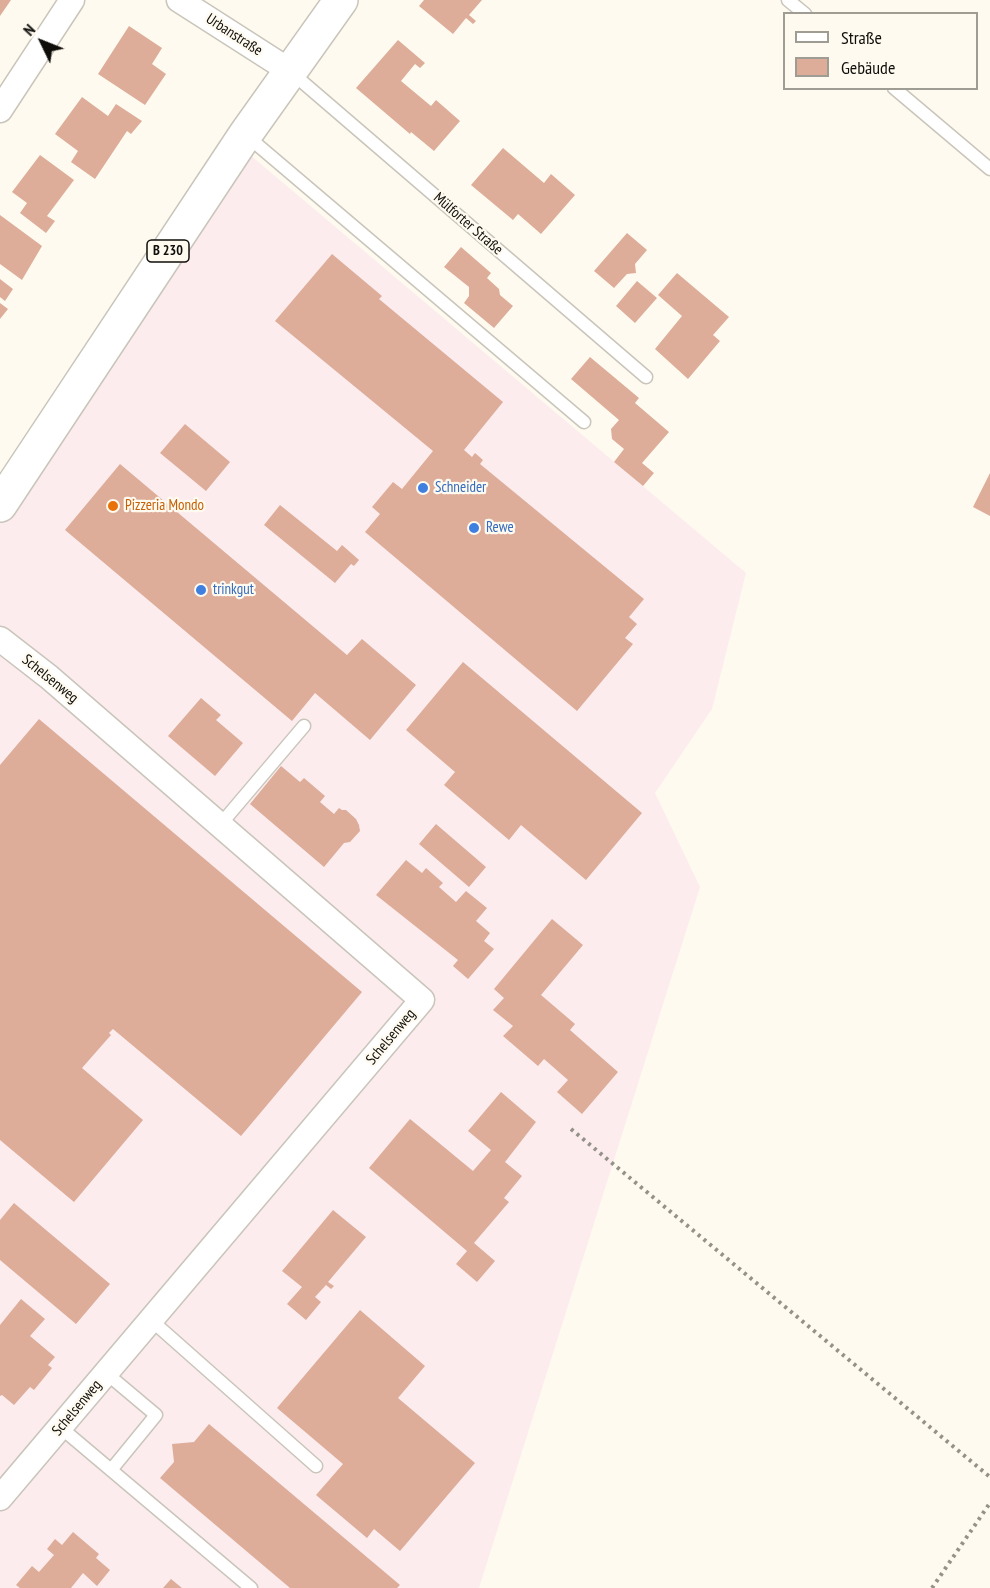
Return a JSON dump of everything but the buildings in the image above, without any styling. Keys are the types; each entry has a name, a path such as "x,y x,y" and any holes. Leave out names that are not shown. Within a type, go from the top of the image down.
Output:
{"main road":[{"name":"B 230","path":"0,505 245,135 341,0"}],"street":[{"path":"0,110 72,0"},
{"name":"Urbanstraße","path":"179,0 290,70"},
{"name":"Schelsenweg","path":"0,639 49,677 422,1000 0,1498"}],"lane":[{"path":"788,0 803,12"},
{"name":"Mülforter Straße","path":"290,70 646,377"},
{"path":"896,90 990,169"},
{"path":"245,135 584,422"},
{"path":"220,825 304,726"},
{"path":"151,1320 316,1466"},
{"path":"106,1373 156,1416 111,1470"},
{"path":"60,1427 251,1588"}],"path":[{"path":"571,1129 990,1477"},
{"path":"932,1588 990,1503"}],"shaded area":[{"path":"237,144 746,573 712,709 655,793 700,887 479,1588 0,1588 0,505"}],"place":[{"name":"Schneider","path":"423,488"},
{"name":"Pizzeria Mondo","path":"113,506"},
{"name":"Rewe","path":"474,528"},
{"name":"trinkgut","path":"201,590"}]}
